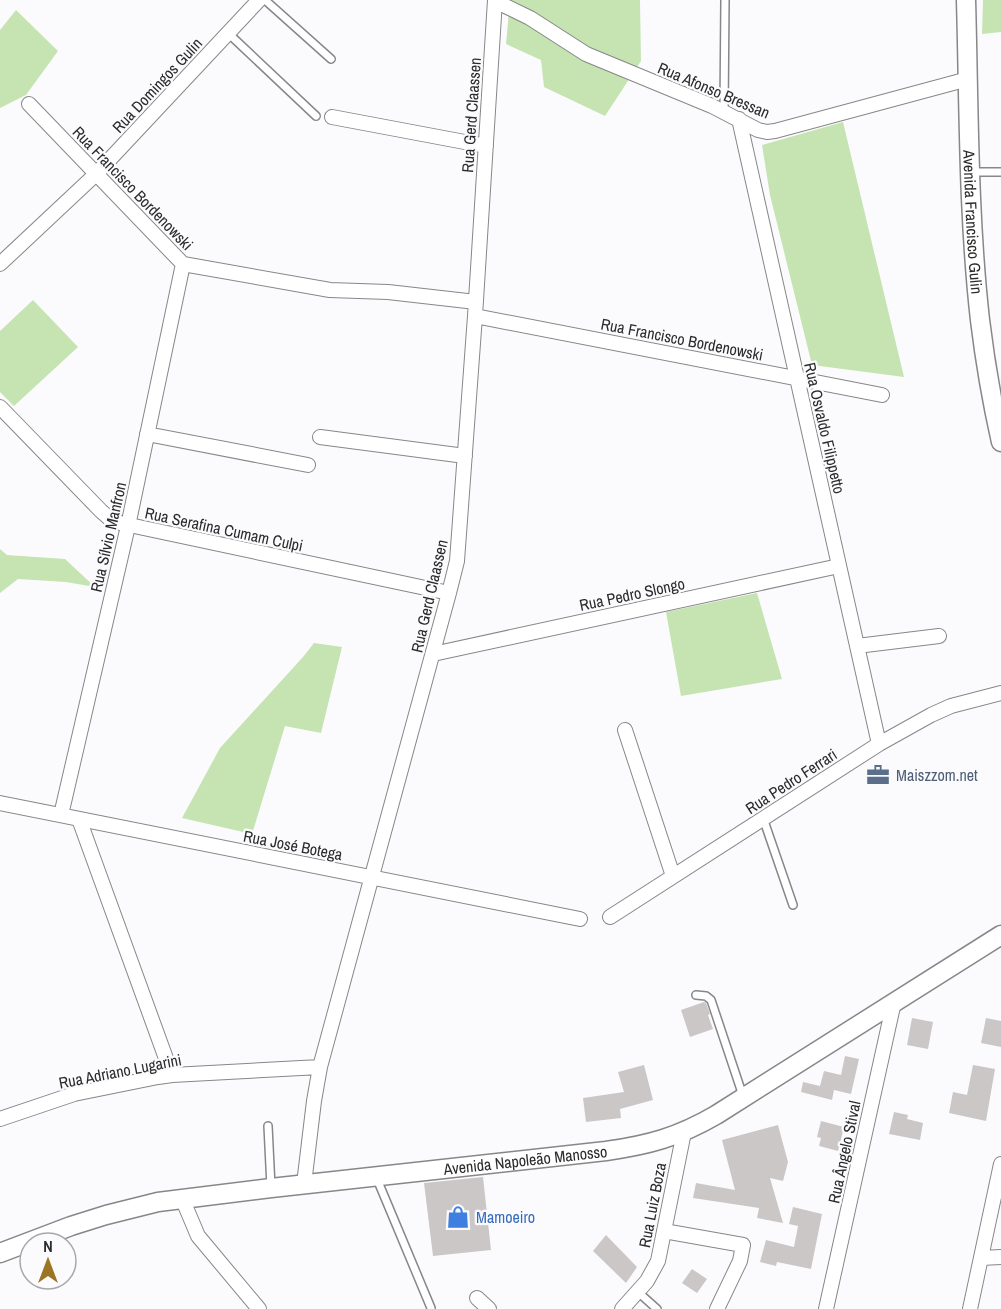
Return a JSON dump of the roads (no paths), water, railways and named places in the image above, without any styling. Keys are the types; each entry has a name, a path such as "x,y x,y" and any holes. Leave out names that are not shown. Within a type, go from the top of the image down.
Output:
{"street":[{"name":"Rua Domingos Gulin","path":"0,264 96,174 259,0"},
{"name":"Rua Afonso Bressan","path":"495,0 530,18 586,54 724,111 758,130 767,132 968,79"},
{"name":"Rua Gerd Claassen","path":"304,1184 320,1067 433,654 459,547 495,0"},
{"name":"Avenida Francisco Gulin","path":"966,0 970,172 980,320 1001,442"},
{"name":"Rua Francisco Bordenowski","path":"29,104 183,264 330,290 388,292 476,302"},
{"path":"332,117 486,146"},
{"name":"Rua Osvaldo Filippetto","path":"739,119 879,744"},
{"name":"Rua Sílvio Manfron","path":"61,815 128,526 183,264"},
{"name":"Rua Francisco Bordenowski","path":"475,316 882,395"},
{"name":"Rua Serafina Cumam Culpi","path":"0,407 101,511 109,518 128,526 449,593"},
{"path":"147,434 308,465"},
{"path":"320,436 465,456"},
{"name":"Rua Pedro Slongo","path":"433,654 839,566"},
{"path":"857,646 939,636"},
{"name":"Rua Pedro Ferrari","path":"610,917 879,744 951,706 1001,693"},
{"path":"625,730 673,876"},
{"name":"Rua José Botega","path":"0,803 580,919"},
{"path":"79,819 172,1075"},
{"name":"Avenida Napoleão Manosso","path":"0,1253 71,1226 158,1202 617,1150 649,1144 684,1132 716,1115 1001,935"},
{"name":"Rua Ângelo Stival","path":"826,1309 894,1002"},
{"name":"Rua Adriano Lugarini","path":"0,1119 74,1094 172,1075 320,1067"},
{"name":"Rua Luiz Boza","path":"622,1309 638,1292 658,1261 684,1132"},
{"path":"970,1309 1001,1164"},
{"path":"182,1198 198,1236 259,1309"},
{"path":"664,1231 743,1245 740,1261 717,1309"},
{"path":"981,1258 1001,1257"},
{"path":"477,1298 489,1309"}],"lane":[{"path":"265,0 330,59"},
{"path":"724,111 725,0"},
{"path":"228,33 316,116"},
{"path":"970,172 1001,172"},
{"path":"763,818 793,905"},
{"path":"696,995 706,996 711,1000 743,1098"},
{"path":"268,1126 271,1188"},
{"path":"376,1176 431,1308"},
{"path":"638,1292 657,1309"}],"place":[{"name":"Maiszzom.net","path":"878,775"},
{"name":"Mamoeiro","path":"458,1217"}]}
